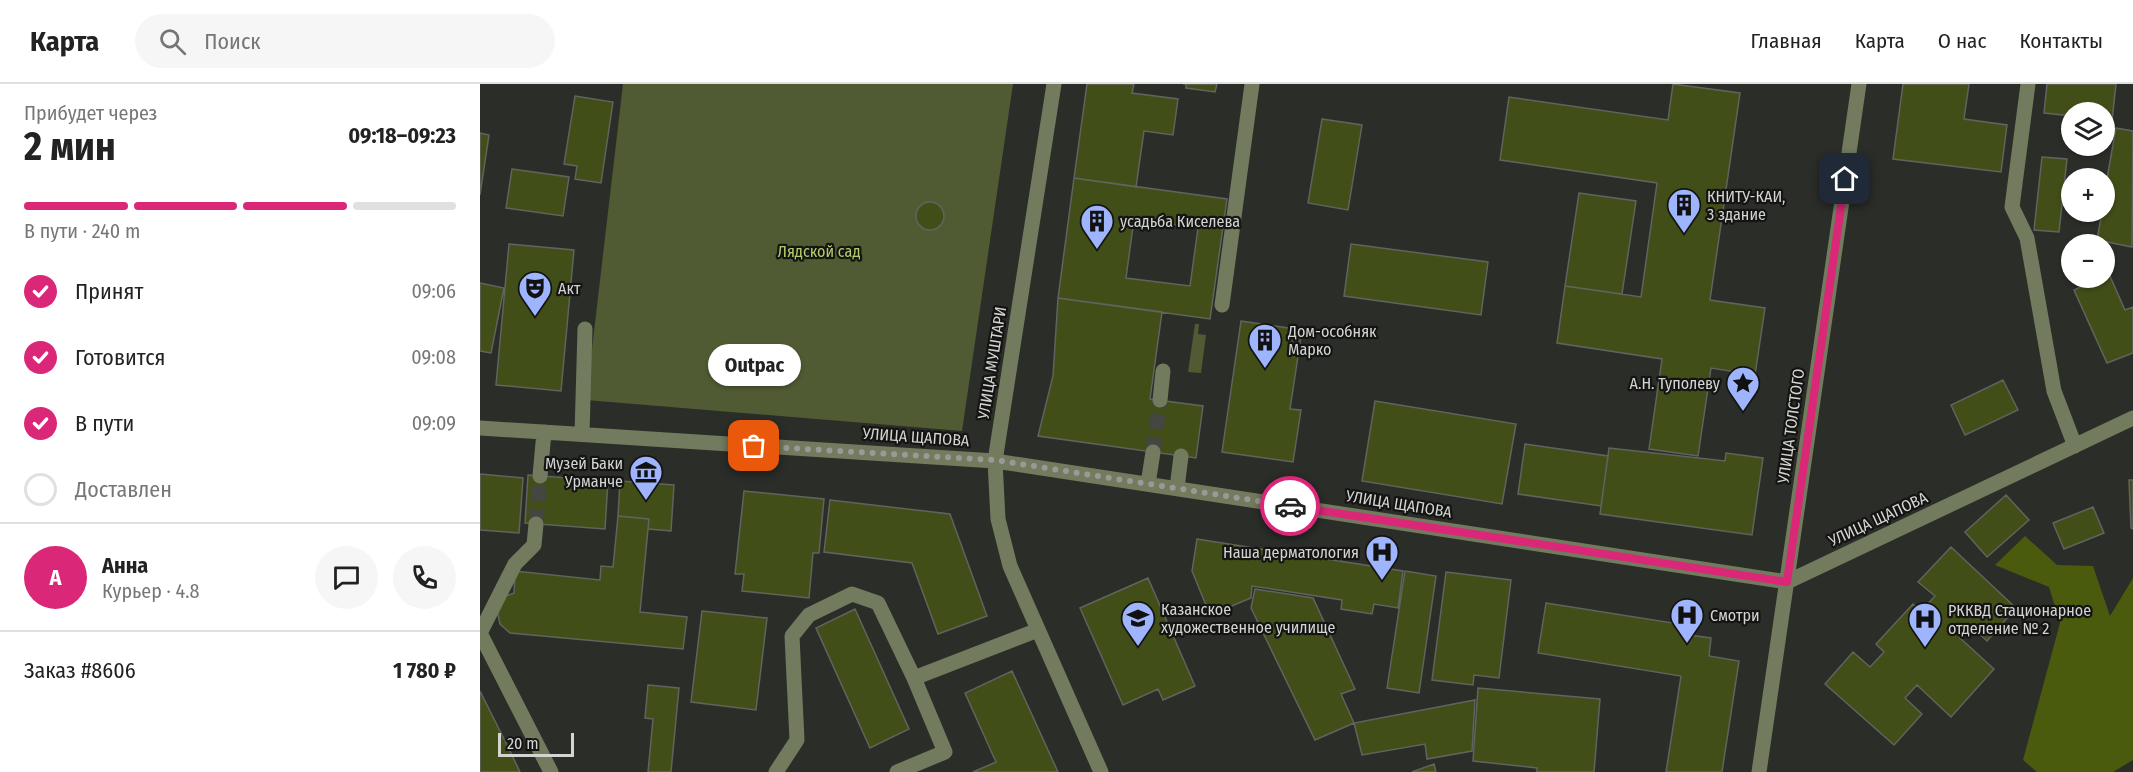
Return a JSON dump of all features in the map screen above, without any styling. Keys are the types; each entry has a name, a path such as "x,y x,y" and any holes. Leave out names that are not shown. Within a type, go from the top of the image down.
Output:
{"street":[{"name":"УЛИЦА МУШТАРИ","path":"1054,84 995,460 995,492 1003,543 1010,566 1101,772"},
{"path":"1222,305 1252,84"},
{"name":"УЛИЦА ТОЛСТОГО","path":"1759,772 1859,84"},
{"path":"2028,84 2012,207 2027,238 2054,390 2075,446"},
{"path":"582,434 585,329"},
{"path":"1160,400 1163,371"},
{"name":"УЛИЦА ЩАПОВА","path":"480,428 995,460 1787,582 2133,418"},
{"path":"540,476 544,432"},
{"path":"1148,484 1153,452"},
{"path":"1177,488 1181,456"},
{"path":"536,524 534,545 515,564 480,633 550,772"},
{"path":"776,772 796,741 792,636 808,615 852,594 878,603 914,678 945,752 897,772"},
{"path":"914,678 1038,630"}],"green space":[{"name":"Лядской сад","path":"623,84 1013,84 962,431 586,400"},
{"path":"1195,324 1199,324 1198,334 1206,335 1201,373 1188,372"},
{"path":"2025,536 2057,565 2093,566 2110,616 2133,578 2133,760 2113,772 2037,772 2023,760 2060,623 2049,587 1995,565"}],"building":[{"path":"1087,84 1134,84 1132,93 1178,99 1173,135 1144,131 1136,187 1074,178"},
{"path":"1186,84 1217,84 1215,92 1186,88"},
{"name":"КНИТУ-КАИ, 3 здание","path":"1673,84 1740,93 1710,300 1765,308 1755,375 1711,368 1698,456 1649,449 1662,359 1557,343 1565,286 1641,297 1657,183 1500,160 1509,97 1668,120"},
{"path":"1903,84 1969,84 1964,119 2007,125 2001,172 1893,159"},
{"path":"2047,84 2116,84 2114,102 2061,102 2061,115 2044,113"},
{"path":"575,96 613,102 601,183 575,179 577,166 564,164"},
{"path":"1322,119 1362,125 1348,210 1308,203"},
{"path":"2116,128 2133,131 2132,247 2115,244 2115,234 2098,234 2100,222 2115,222 2115,168 2109,168 2111,156 2115,156"},
{"path":"480,133 489,135 480,195"},
{"path":"2042,157 2067,159 2066,168 2061,168 2059,232 2034,230"},
{"path":"512,169 569,177 563,216 506,208"},
{"name":"усадьба Киселева","path":"1074,178 1227,199 1210,319 1058,298","holes":["1134,219 1198,228 1190,286 1126,278"]},
{"path":"1579,193 1636,201 1622,294 1565,286"},
{"path":"930,202 940,206 944,216 940,226 930,230 920,226 916,216 920,206"},
{"name":"Акт","path":"509,244 574,250 561,391 496,385"},
{"path":"1351,244 1488,262 1481,315 1344,296"},
{"path":"480,283 504,288 491,353 480,351"},
{"path":"2115,288 2125,310 2133,307 2133,353 2107,363 2074,290"},
{"path":"1058,298 1162,312 1150,399 1203,406 1196,458 1038,436 1053,376"},
{"name":"Дом-особняк Марко","path":"1241,321 1302,330 1290,409 1301,410 1293,462 1222,452"},
{"path":"2003,380 2018,410 1965,435 1951,405"},
{"path":"1375,401 1516,424 1502,504 1362,481"},
{"path":"1525,444 1608,456 1601,506 1518,494"},
{"path":"1609,448 1725,461 1726,453 1763,458 1752,535 1600,514"},
{"path":"480,474 523,478 519,533 480,530"},
{"path":"528,475 608,481 605,529 525,523"},
{"path":"2129,480 2133,480 2133,529 2131,528"},
{"name":"Музей Баки Урманче","path":"620,481 674,485 671,531 648,529 649,519 618,516"},
{"path":"744,491 824,499 819,553 813,553 809,598 742,591 744,574 735,574"},
{"path":"2006,495 2029,520 1987,557 1965,532"},
{"path":"830,500 950,514 987,616 938,634 912,563 824,552"},
{"path":"2093,507 2104,533 2064,549 2053,523"},
{"path":"618,516 649,519 640,612 687,617 683,649 510,633 500,624 497,610 503,597 514,593 515,571 600,580 601,566 613,567"},
{"path":"1197,539 1403,571 1398,608 1374,604 1372,614 1341,609 1342,600 1252,586 1251,598 1210,615 1192,571"},
{"name":"РККВД Стационарное отделение № 2","path":"1951,547 2016,608 1987,641 1971,626 1960,638 1994,669 1951,717 1917,685 1905,698 1922,714 1894,745 1825,684 1853,652 1870,667 1884,652 1876,644 1913,604 1921,611 1935,596 1918,582"},
{"path":"1405,571 1436,576 1419,693 1387,688"},
{"path":"1446,572 1511,580 1499,678 1474,675 1473,685 1432,680"},
{"name":"Казанское художественное училище","path":"1148,578 1195,686 1163,700 1158,689 1123,705 1080,608"},
{"path":"1255,589 1313,598 1355,689 1341,694 1354,723 1315,740 1251,608"},
{"path":"1546,603 1692,626 1690,635 1711,638 1709,656 1739,661 1722,772 1666,772 1681,676 1538,653"},
{"path":"855,609 909,729 870,748 816,628"},
{"path":"702,611 767,618 756,710 691,702"},
{"path":"1012,671 1058,772 973,772 996,762 965,693"},
{"path":"648,685 679,688 671,772 648,772 653,719 645,718"},
{"path":"1478,688 1600,699 1594,772 1537,772 1537,768 1473,761"},
{"path":"480,691 509,749 520,772 480,772"},
{"path":"1475,700 1472,751 1427,759 1425,744 1362,755 1354,723"},
{"path":"1434,764 1436,772 1412,772"}],"tunnel":[{"path":"1153,452 1160,400"},
{"path":"536,524 540,476"}],"way so far":[{"path":"754,446 995,460 1041,470 1290,506"}],"place":[{"name":"КНИТУ-КАИ, 3 здание","path":"1684,234"},
{"name":"усадьба Киселева","path":"1097,250"},
{"name":"Акт","path":"535,317"},
{"name":"Дом-особняк Марко","path":"1265,369"},
{"name":"А.Н. Туполеву","path":"1743,412"},
{"name":"Outpac","path":"754,446"},
{"name":"Музей Баки Урманче","path":"646,501"},
{"name":"Наша дерматология","path":"1382,581"},
{"name":"Смотри","path":"1687,644"},
{"name":"Казанское художественное училище","path":"1138,647"},
{"name":"РККВД Стационарное отделение № 2","path":"1925,648"}],"route":[{"path":"1290,506 1787,582 1845,179"}]}
